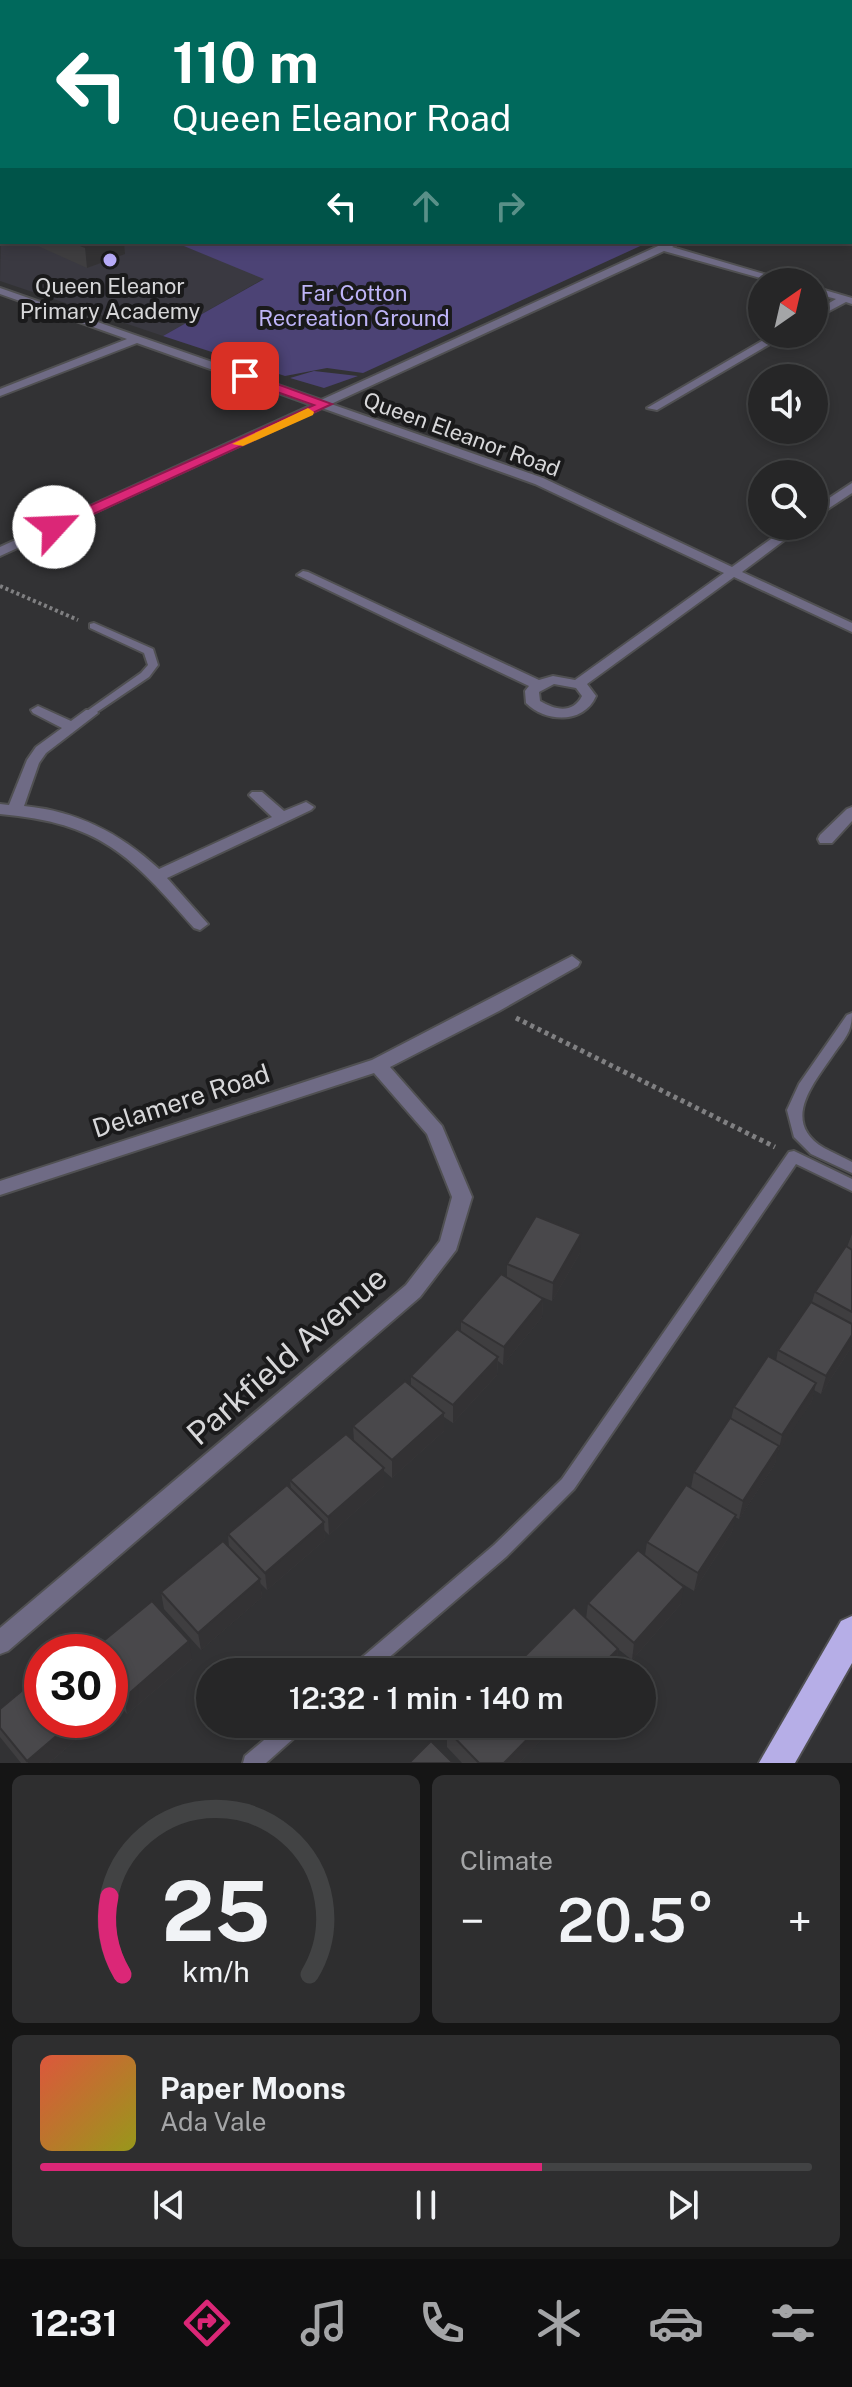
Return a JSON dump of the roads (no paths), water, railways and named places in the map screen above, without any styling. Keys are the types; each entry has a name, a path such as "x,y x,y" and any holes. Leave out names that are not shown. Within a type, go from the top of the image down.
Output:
{"highway":[{"path":"776,1763 852,1632"}],"street":[{"path":"0,552 671,244"},
{"path":"664,248 748,271"},
{"name":"Queen Eleanor Road","path":"0,291 539,481 852,628"},
{"path":"828,294 848,300"},
{"path":"828,309 848,300"},
{"path":"0,393 137,339"},
{"path":"653,408 758,348"},
{"path":"828,504 852,487"},
{"path":"578,684 777,540"},
{"path":"303,575 538,685"},
{"path":"553,680 578,684 586,690 588,702 584,707 567,713 547,711 533,703 532,691 538,685 553,680"},
{"path":"38,710 72,727"},
{"path":"91,713 41,750 8,810 57,815 116,839 158,876 200,924"},
{"path":"257,795 282,818"},
{"path":"158,876 306,807"},
{"path":"826,839 852,812"},
{"name":"Delamere Road","path":"0,1188 378,1065 493,1007 572,962"},
{"name":"Parkfield Avenue","path":"0,1643 413,1291 449,1244 462,1197 435,1131 378,1065"}],"lane":[{"path":"91,713 145,675 153,665 149,651 94,626"},
{"path":"852,1018 804,1088 794,1110 799,1133 816,1150 852,1168"},
{"path":"374,1658 500,1551 568,1484 794,1156 852,1185"},
{"path":"252,1763 281,1738"}],"place":[{"name":"Queen Eleanor Primary Academy","path":"110,260"}],"park label":[{"name":"Far Cotton Recreation Ground","path":"354,306"}]}
